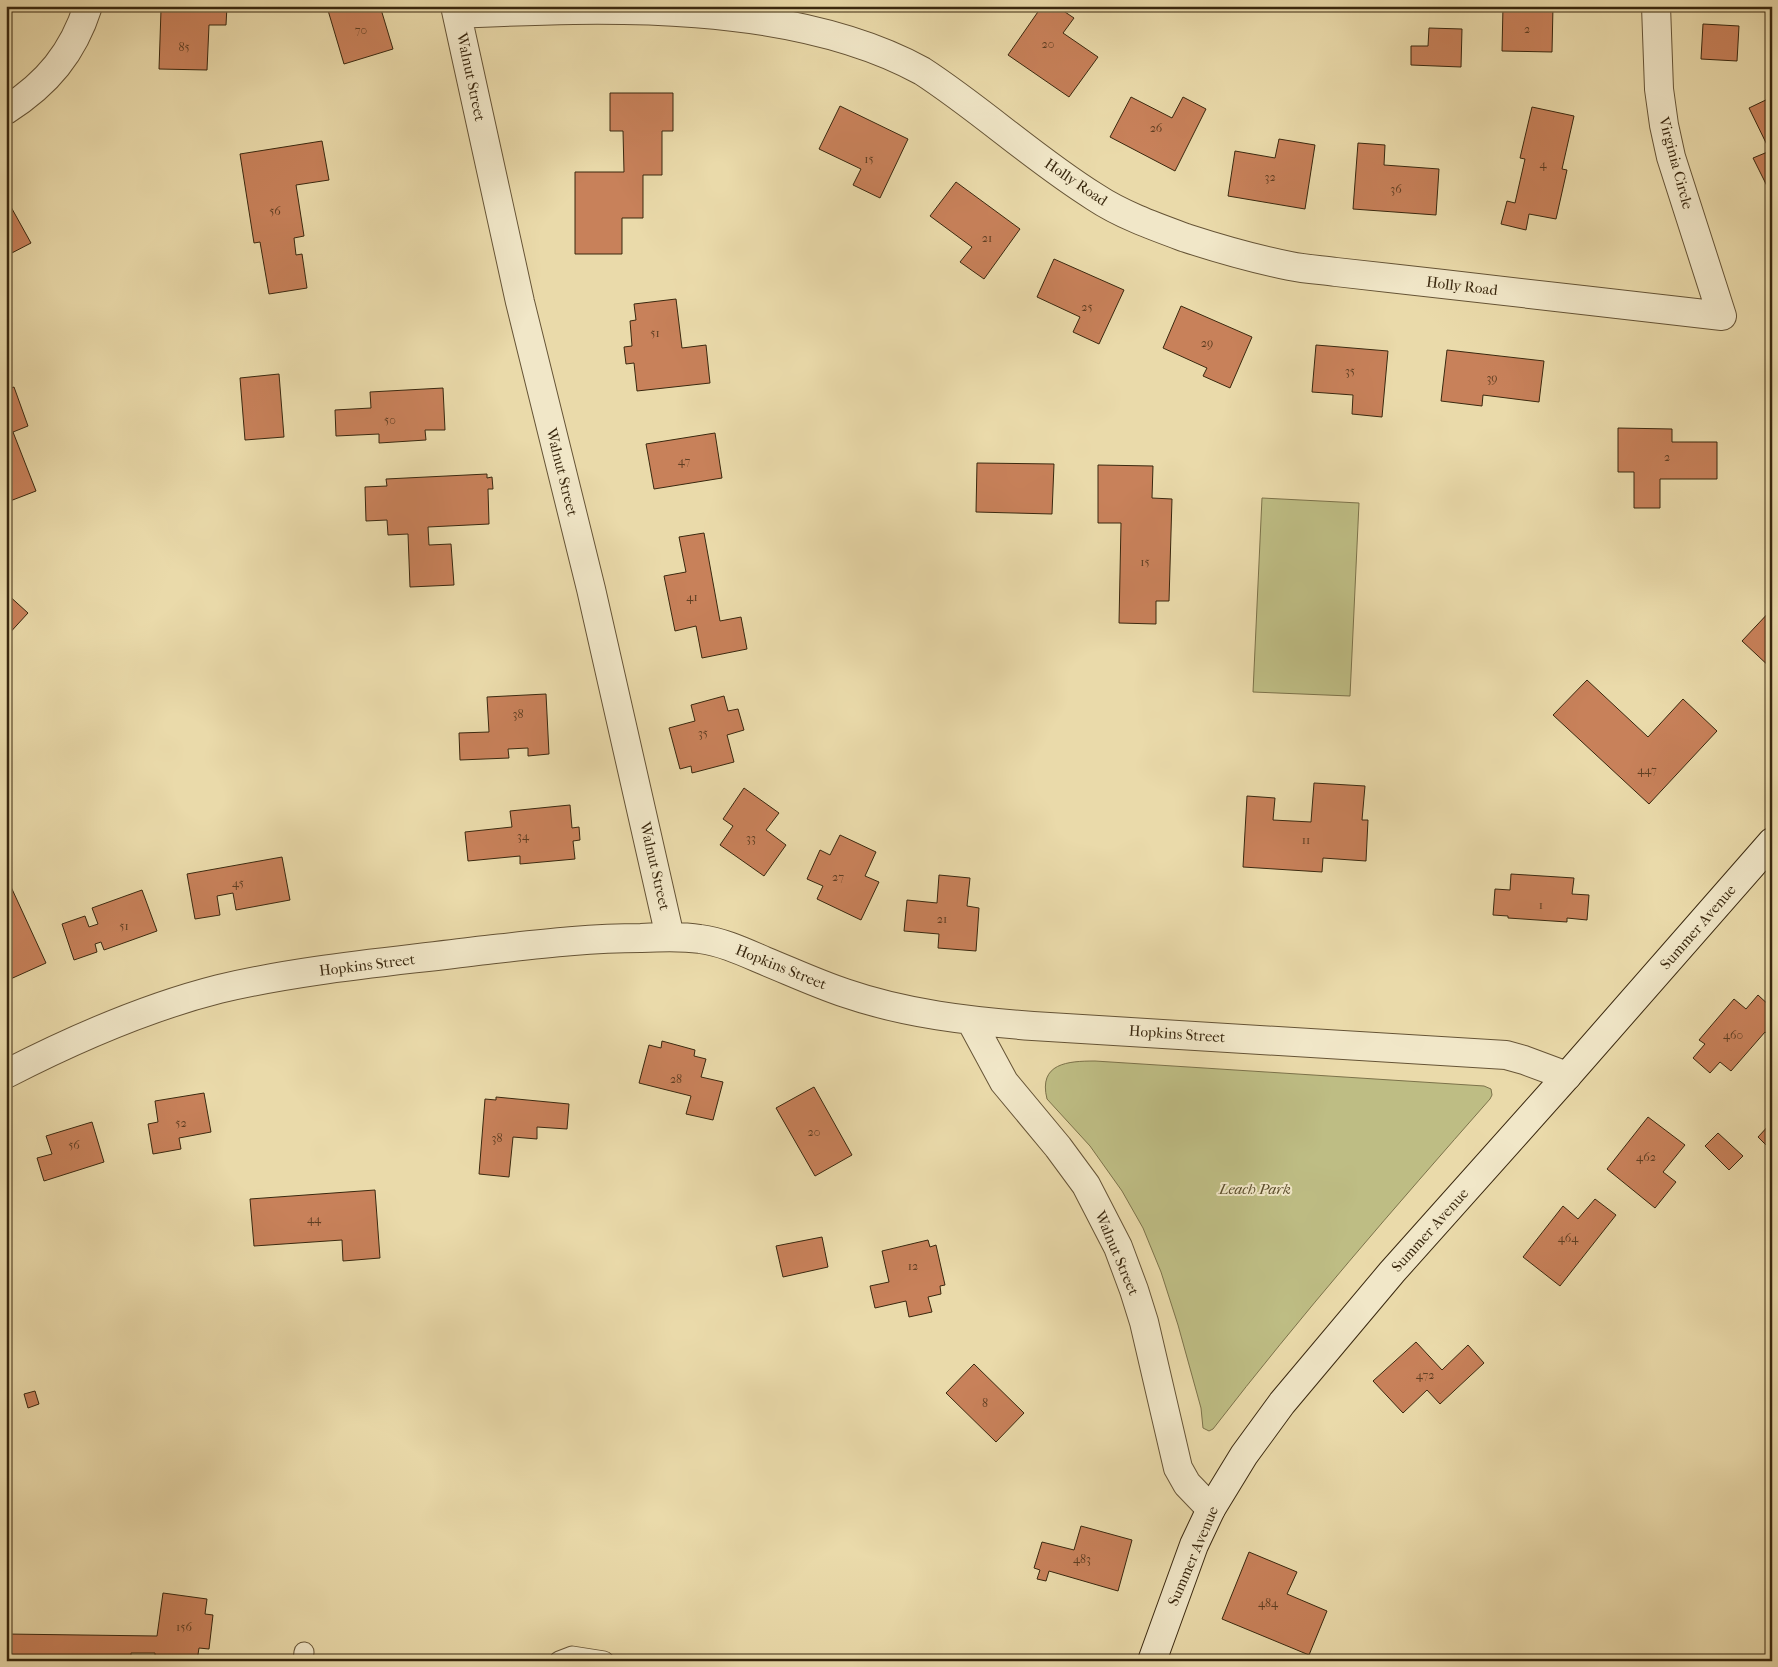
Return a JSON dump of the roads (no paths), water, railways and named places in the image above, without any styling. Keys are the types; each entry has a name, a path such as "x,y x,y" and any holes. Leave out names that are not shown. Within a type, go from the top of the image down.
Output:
{"street":[{"path":"6,110 33,92 63,59 74,40 88,6"},
{"name":"Virginia Circle","path":"1656,6 1658,80 1664,125 1671,157 1722,316"},
{"name":"Holly Road","path":"456,10 663,7 721,10 823,26 880,47 919,69 972,105 1018,142 1097,199 1140,220 1216,248 1292,266 1722,316"},
{"name":"Walnut Street","path":"456,10 520,302 592,589 670,937"},
{"name":"Summer Avenue","path":"1152,1661 1191,1553 1211,1509 1244,1455 1282,1403 1392,1272 1772,842"},
{"name":"Hopkins Street","path":"6,1074 96,1031 156,1008 219,989 338,969 553,942 670,937 701,939 729,946 846,993 929,1015 971,1021 1506,1055 1567,1076"},
{"name":"Walnut Street","path":"971,1021 1004,1082 1058,1147 1086,1185 1109,1227 1127,1269 1144,1322 1178,1468 1190,1488 1211,1509"}],"lane":[{"path":"559,1661 564,1657 572,1656 604,1661"}],"park label":[{"name":"Leach Park","path":"1255,1189"}]}
